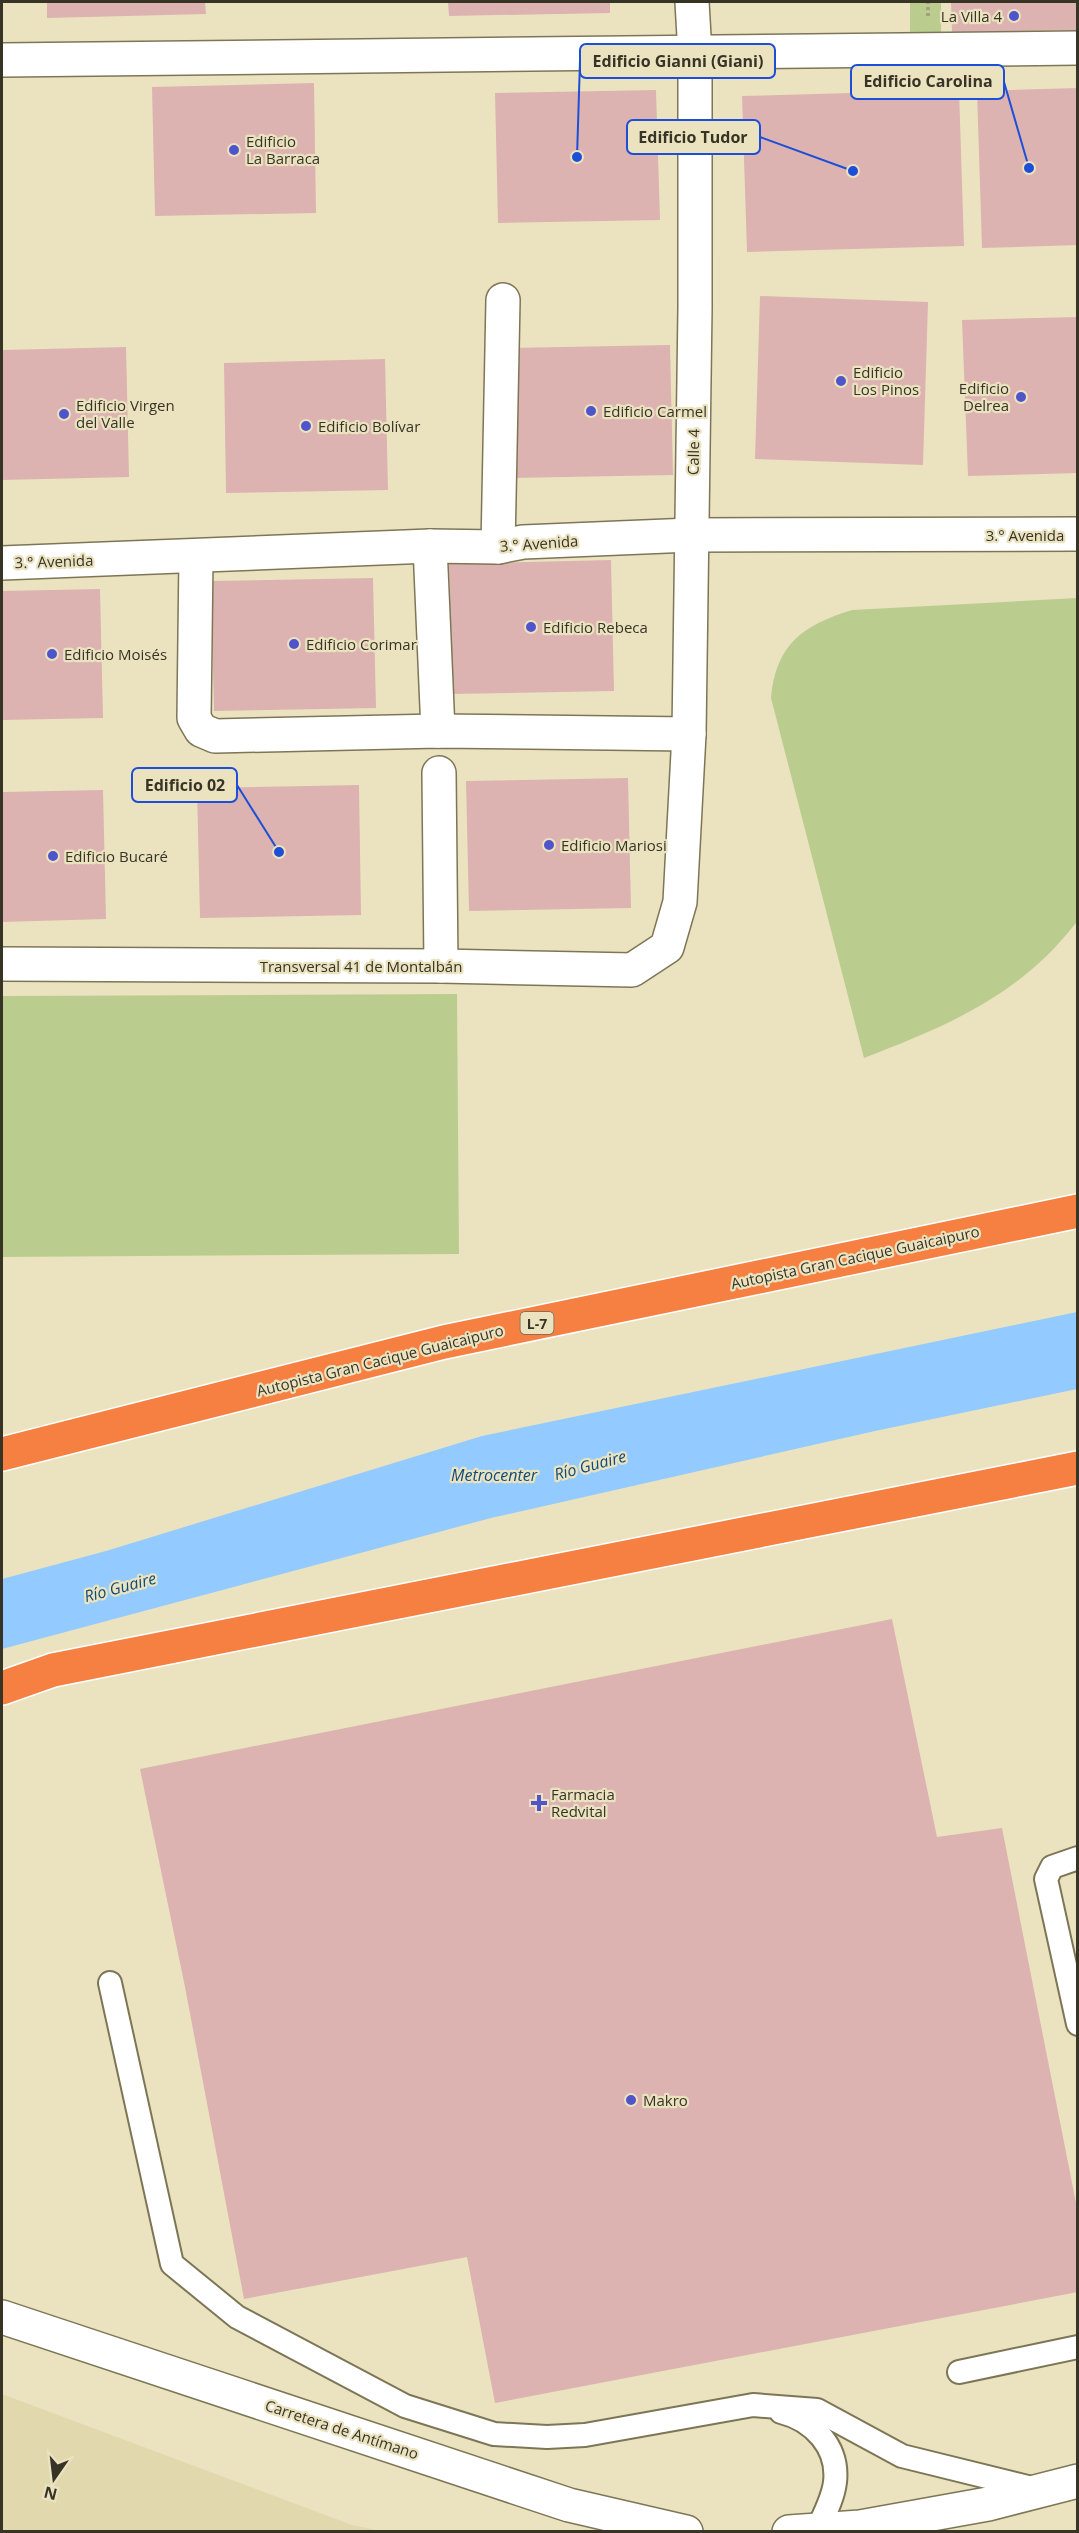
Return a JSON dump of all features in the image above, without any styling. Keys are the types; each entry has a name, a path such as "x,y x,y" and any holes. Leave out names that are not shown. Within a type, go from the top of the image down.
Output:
{"highway":[{"name":"Autopista Gran Cacique Guaicaipuro","path":"2,1454 444,1342 1077,1211"},
{"path":"2,1688 53,1670 1077,1468"}],"street":[{"name":"Calle 4","path":"680,902 689,734 695,308 695,54 692,2"},
{"path":"2,60 1077,48"},
{"path":"498,547 503,300"},
{"name":"3.° Avenida","path":"2,563 430,546 498,547 523,542 691,535 1077,534"},
{"path":"430,546 438,731"},
{"path":"196,556 194,718 201,730 215,736 438,731 689,734"},
{"path":"439,773 441,966"},
{"name":"Transversal 41 de Montalbán","path":"2,964 441,966 632,970 667,946 680,902"},
{"name":"Carretera de Antímano","path":"2,2317 569,2505 686,2532"},
{"path":"803,2531 860,2527 988,2504 1077,2481"},
{"path":"952,2532 988,2504"}],"lane":[{"path":"1077,1858 1052,1867 1046,1880 1073,1972 1077,2024"},
{"path":"110,1983 172,2264 237,2317 405,2406 494,2434 548,2437 585,2435 753,2405 817,2410 902,2456 1040,2490"},
{"path":"958,2372 1077,2347"},
{"path":"753,2405 791,2415 812,2427 828,2443 835,2463 835,2483 828,2508 803,2531"}],"shaded area":[{"path":"2,2394 352,2525 380,2531 2,2531"}],"green space":[{"path":"910,2 941,2 941,50 910,51"},
{"path":"1077,598 1077,922 1044,958 999,994 933,1030 864,1058 771,698 779,663 795,639 807,630 820,622 852,610"},
{"path":"457,994 459,1254 2,1257 2,996"}],"water":[{"name":"Metrocenter","path":"1077,1312 1077,1389 875,1431 491,1518 2,1649 2,1579 106,1551 482,1436"}],"building":[{"path":"47,2 205,2 206,14 47,18"},
{"path":"448,2 610,2 610,13 449,16"},
{"name":"La Villa 4","path":"951,2 1078,2 1078,30 952,32"},
{"name":"Edificio La Barraca","path":"314,83 316,213 155,216 152,87"},
{"path":"1078,88 1078,245 982,248 977,91"},
{"path":"656,90 660,220 498,223 495,93"},
{"path":"959,90 964,246 747,252 742,96"},
{"name":"Edificio Los Pinos","path":"760,296 928,302 923,465 755,459"},
{"name":"Edificio Delrea","path":"1078,317 1078,473 968,476 962,320"},
{"name":"Edificio Carmel","path":"670,345 673,475 512,478 508,348"},
{"name":"Edificio Virgen del Valle","path":"126,347 129,477 2,480 2,350"},
{"name":"Edificio Bolívar","path":"385,359 388,490 226,493 224,363"},
{"name":"Edificio Rebeca","path":"611,560 614,691 452,694 449,564"},
{"name":"Edificio Corimar","path":"373,578 376,708 214,711 211,581"},
{"name":"Edificio Moisés","path":"100,589 103,718 2,720 2,591"},
{"name":"Edificio Mariosi","path":"628,778 631,908 469,911 466,781"},
{"path":"359,785 361,915 200,918 197,788"},
{"name":"Edificio Bucaré","path":"103,790 106,919 2,922 2,792"},
{"name":"Makro","path":"892,1619 937,1837 1002,1828 1078,2213 1078,2292 495,2403 467,2257 244,2299 185,1987 140,1769"}],"place":[{"name":"La Villa 4","path":"1014,16"},
{"name":"Edificio La Barraca","path":"234,150"},
{"name":"Edificio Gianni (Giani)","path":"577,157"},
{"name":"Edificio Carolina","path":"1029,168"},
{"name":"Edificio Tudor","path":"853,171"},
{"name":"Edificio Los Pinos","path":"841,381"},
{"name":"Edificio Delrea","path":"1021,397"},
{"name":"Edificio Carmel","path":"591,411"},
{"name":"Edificio Virgen del Valle","path":"64,414"},
{"name":"Edificio Bolívar","path":"306,426"},
{"name":"Edificio Rebeca","path":"531,627"},
{"name":"Edificio Corimar","path":"294,644"},
{"name":"Edificio Moisés","path":"52,654"},
{"name":"Edificio Mariosi","path":"549,845"},
{"name":"Edificio 02","path":"279,852"},
{"name":"Edificio Bucaré","path":"53,856"},
{"name":"Farmacia Redvital","path":"539,1803"},
{"name":"Makro","path":"631,2100"}],"water label":[{"name":"Río Guaire","path":"590,1465"},
{"name":"Río Guaire","path":"120,1587"}]}
